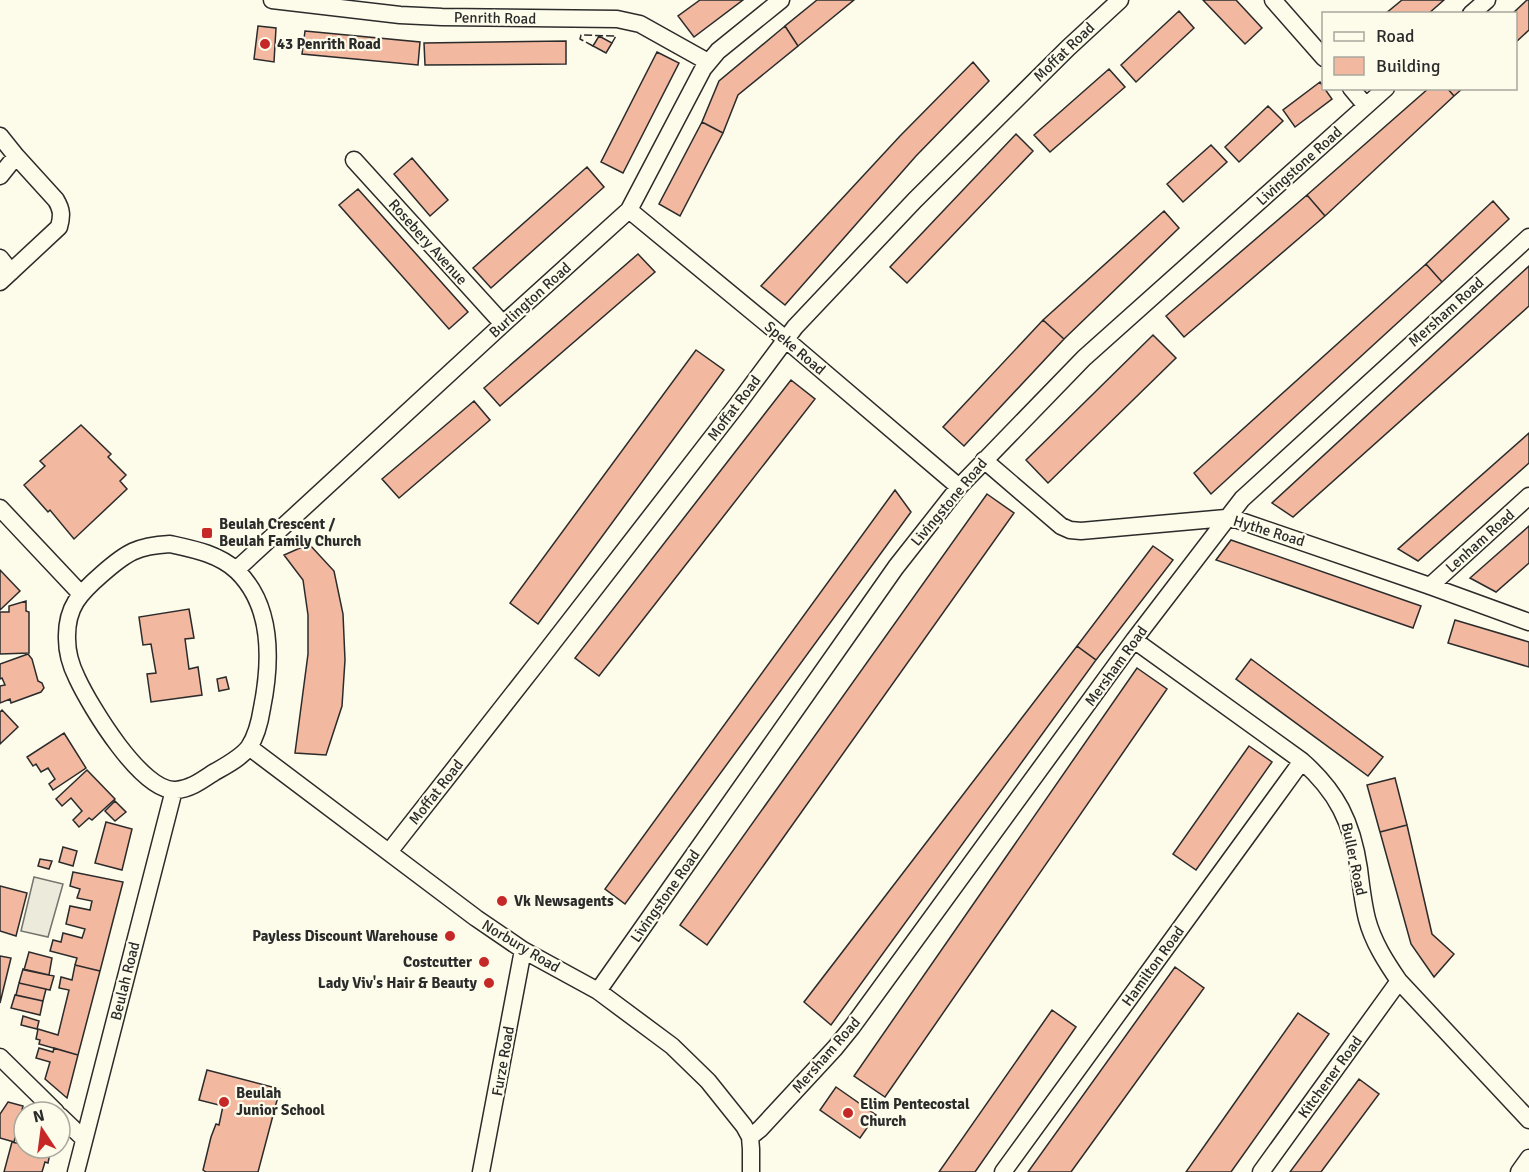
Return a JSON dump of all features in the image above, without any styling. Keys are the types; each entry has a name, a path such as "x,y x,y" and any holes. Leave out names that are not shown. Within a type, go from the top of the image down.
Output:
{"street":[{"name":"Penrith Road","path":"272,0 400,15 617,19 640,24 708,62"},
{"name":"Burlington Road","path":"237,570 629,210 694,83 708,62 723,47 782,0"},
{"name":"Moffat Road","path":"389,852 803,318 915,200 1068,48 1120,0"},
{"path":"1273,0 1322,57"},
{"path":"1474,12 1487,0"},
{"path":"1353,90 1366,106"},
{"name":"Livingstone Road","path":"598,991 896,567 959,487 1084,358 1384,90"},
{"path":"0,136 56,200 61,208 62,217 59,227 5,277 0,258"},
{"path":"0,176 16,156"},
{"name":"Rosebery Avenue","path":"354,160 503,324"},
{"name":"Speke Road","path":"629,210 959,487"},
{"name":"Mersham Road","path":"750,1137 760,1129 852,1028 1134,640 1242,499 1529,237"},
{"name":"Hythe Road","path":"984,460 1061,526 1070,530 1081,531 1226,518 1248,522 1529,622"},
{"name":"Lenham Road","path":"1430,586 1529,496"},
{"path":"0,508 80,593"},
{"path":"170,544 196,550 216,557 237,570 259,605 268,650 268,676 262,710 249,747 197,783 174,790 153,782 126,756 107,730 75,676 67,638 72,607 80,593 128,554 151,545 170,544"},
{"name":"Buller Road","path":"1134,640 1302,761 1320,777 1335,796 1345,815 1358,866 1367,920 1375,941 1399,981 1529,1120"},
{"name":"Norbury Road","path":"249,747 476,918 523,950 598,991 666,1042 689,1061 737,1116 750,1137"},
{"name":"Hamilton Road","path":"1004,1172 1302,761"},
{"name":"Beulah Road","path":"76,1172 174,790"},
{"name":"Furze Road","path":"481,1172 523,950"},
{"name":"Kitchener Road","path":"1261,1172 1399,981"},
{"path":"0,1057 44,1100"},
{"path":"72,1128 84,1139"},
{"path":"750,1137 752,1160 750,1172"},
{"path":"1519,1172 1529,1158"}],"shaded area":[{"path":"34,877 63,884 48,937 21,931"}],"building":[{"path":"700,0 743,0 694,37 678,16"},
{"path":"817,0 854,0 798,46 785,26"},
{"path":"1203,0 1236,0 1262,28 1245,44"},
{"path":"1402,0 1444,0 1430,12 1387,12"},
{"path":"1529,0 1529,30 1517,41 1517,12 1514,12"},
{"path":"1179,11 1194,28 1136,82 1121,65"},
{"name":"43 Penrith Road","path":"258,26 276,28 274,62 254,59"},
{"path":"785,26 798,46 738,95 723,133 702,122 719,81"},
{"path":"305,31 420,42 418,65 302,54"},
{"path":"599,36 612,43 606,53 593,46"},
{"path":"566,41 566,64 425,65 424,43"},
{"path":"657,52 679,63 623,173 601,162"},
{"path":"973,62 989,81 916,156 785,305 761,286 900,136"},
{"path":"1109,69 1125,87 1050,152 1034,135"},
{"path":"1320,82 1322,90 1326,90 1332,99 1295,127 1283,110"},
{"path":"1427,90 1449,90 1454,96 1325,216 1307,195"},
{"path":"1449,90 1461,90 1454,96"},
{"path":"1268,106 1283,121 1239,162 1225,147"},
{"path":"702,122 723,133 680,216 659,204"},
{"path":"1016,134 1033,151 907,283 890,267"},
{"path":"1211,145 1227,162 1183,202 1167,184"},
{"path":"412,158 448,200 430,216 394,174"},
{"path":"587,167 604,187 491,288 473,268"},
{"path":"358,189 468,312 449,329 339,205"},
{"path":"1307,195 1325,216 1184,337 1166,316"},
{"path":"1493,201 1509,219 1442,282 1426,264"},
{"path":"1164,211 1179,228 1064,339 1043,320"},
{"path":"638,254 655,272 500,406 484,388"},
{"path":"1426,264 1442,282 1211,494 1194,473"},
{"path":"1529,266 1529,306 1293,517 1272,503"},
{"path":"1043,320 1064,339 964,446 943,427"},
{"path":"1153,335 1176,358 1048,483 1026,460"},
{"path":"696,350 724,370 538,624 510,603"},
{"path":"791,380 815,399 599,676 575,658"},
{"path":"474,401 490,420 399,498 382,479"},
{"path":"81,425 111,454 108,457 126,475 120,481 127,489 74,539 50,510 48,512 24,485 45,466 40,461"},
{"path":"1529,433 1529,463 1418,561 1398,549"},
{"path":"895,490 911,512 625,904 605,889"},
{"path":"987,494 1014,513 707,945 680,925"},
{"path":"1529,526 1529,563 1496,592 1470,578"},
{"path":"1231,540 1421,606 1413,628 1216,560"},
{"path":"309,544 334,571 343,614 345,660 342,706 326,755 295,753 308,654 308,615 303,580 284,555"},
{"path":"1153,546 1173,560 1096,660 1077,646"},
{"path":"0,570 20,591 0,610"},
{"path":"26,601 26,611 29,612 29,653 0,654 0,612 9,612 9,606"},
{"path":"189,609 194,638 185,639 189,669 198,667 202,695 151,702 147,674 156,673 151,644 143,645 139,617"},
{"path":"1455,620 1529,642 1529,667 1448,643"},
{"path":"1077,646 1096,660 831,1025 804,1002"},
{"path":"28,654 32,659 38,681 44,688 41,692 11,703 10,699 0,703 0,686 5,685 2,678 0,679 0,664"},
{"path":"1251,659 1383,757 1368,776 1236,679"},
{"path":"1137,668 1167,689 885,1097 854,1076"},
{"path":"226,677 229,689 219,691 217,679"},
{"path":"2,710 18,727 0,744 0,712"},
{"path":"64,733 86,768 53,790 49,784 55,779 48,768 41,772 36,764 33,766 27,757"},
{"path":"1249,746 1272,762 1196,870 1173,854"},
{"path":"87,770 115,799 92,820 89,818 79,827 73,820 82,811 71,798 62,806 56,799"},
{"path":"1395,778 1407,825 1380,832 1367,785"},
{"path":"115,801 126,812 115,821 105,811"},
{"path":"106,822 132,829 122,870 95,863"},
{"path":"1407,825 1432,934 1454,954 1434,977 1411,944 1380,832"},
{"path":"63,847 77,851 73,866 59,862"},
{"path":"40,859 52,861 49,869 38,866"},
{"path":"73,872 123,882 100,971 75,965 77,958 50,951 53,940 61,942 63,933 82,938 85,929 66,924 70,906 90,910 92,901 77,898 80,889 70,886"},
{"path":"0,886 27,893 16,936 0,931"},
{"path":"29,952 52,958 49,975 24,970"},
{"path":"0,956 11,958 0,1003"},
{"path":"75,965 100,971 78,1055 39,1044 40,1040 36,1039 38,1029 58,1035 69,990 59,988 61,977 72,980"},
{"path":"1175,967 1204,988 1071,1172 1028,1172"},
{"path":"23,969 54,976 50,990 19,983"},
{"path":"19,983 46,989 43,1001 16,995"},
{"path":"15,995 43,1001 40,1015 11,1008"},
{"path":"1052,1010 1076,1027 975,1172 939,1172"},
{"path":"1298,1013 1329,1034 1231,1172 1186,1172"},
{"path":"23,1016 39,1021 37,1029 21,1025"},
{"path":"39,1048 53,1052 54,1048 78,1055 67,1098 45,1079 50,1062 36,1058"},
{"path":"207,1070 280,1089 258,1172 206,1172 203,1170 211,1137 216,1124 219,1125 223,1106 199,1100"},
{"path":"1359,1079 1379,1094 1321,1172 1290,1172"},
{"name":"Elim Pentecostal Church","path":"836,1087 876,1115 860,1138 820,1110"},
{"path":"8,1102 12,1103 12,1141 0,1138 0,1114"},
{"path":"12,1142 12,1160 49,1160 48,1163 45,1162 42,1172 4,1172"}],"fence":[{"path":"593,46 580,39 581,35 616,36 612,43"}],"place":[{"name":"43 Penrith Road","path":"265,44"},
{"name":"Beulah Crescent / Beulah Family Church","path":"207,533"},
{"name":"Vk Newsagents","path":"502,901"},
{"name":"Payless Discount Warehouse","path":"450,936"},
{"name":"Costcutter","path":"484,962"},
{"name":"Lady Viv's Hair & Beauty","path":"489,983"},
{"name":"Beulah Junior School","path":"224,1102"},
{"name":"Elim Pentecostal Church","path":"848,1113"}]}
